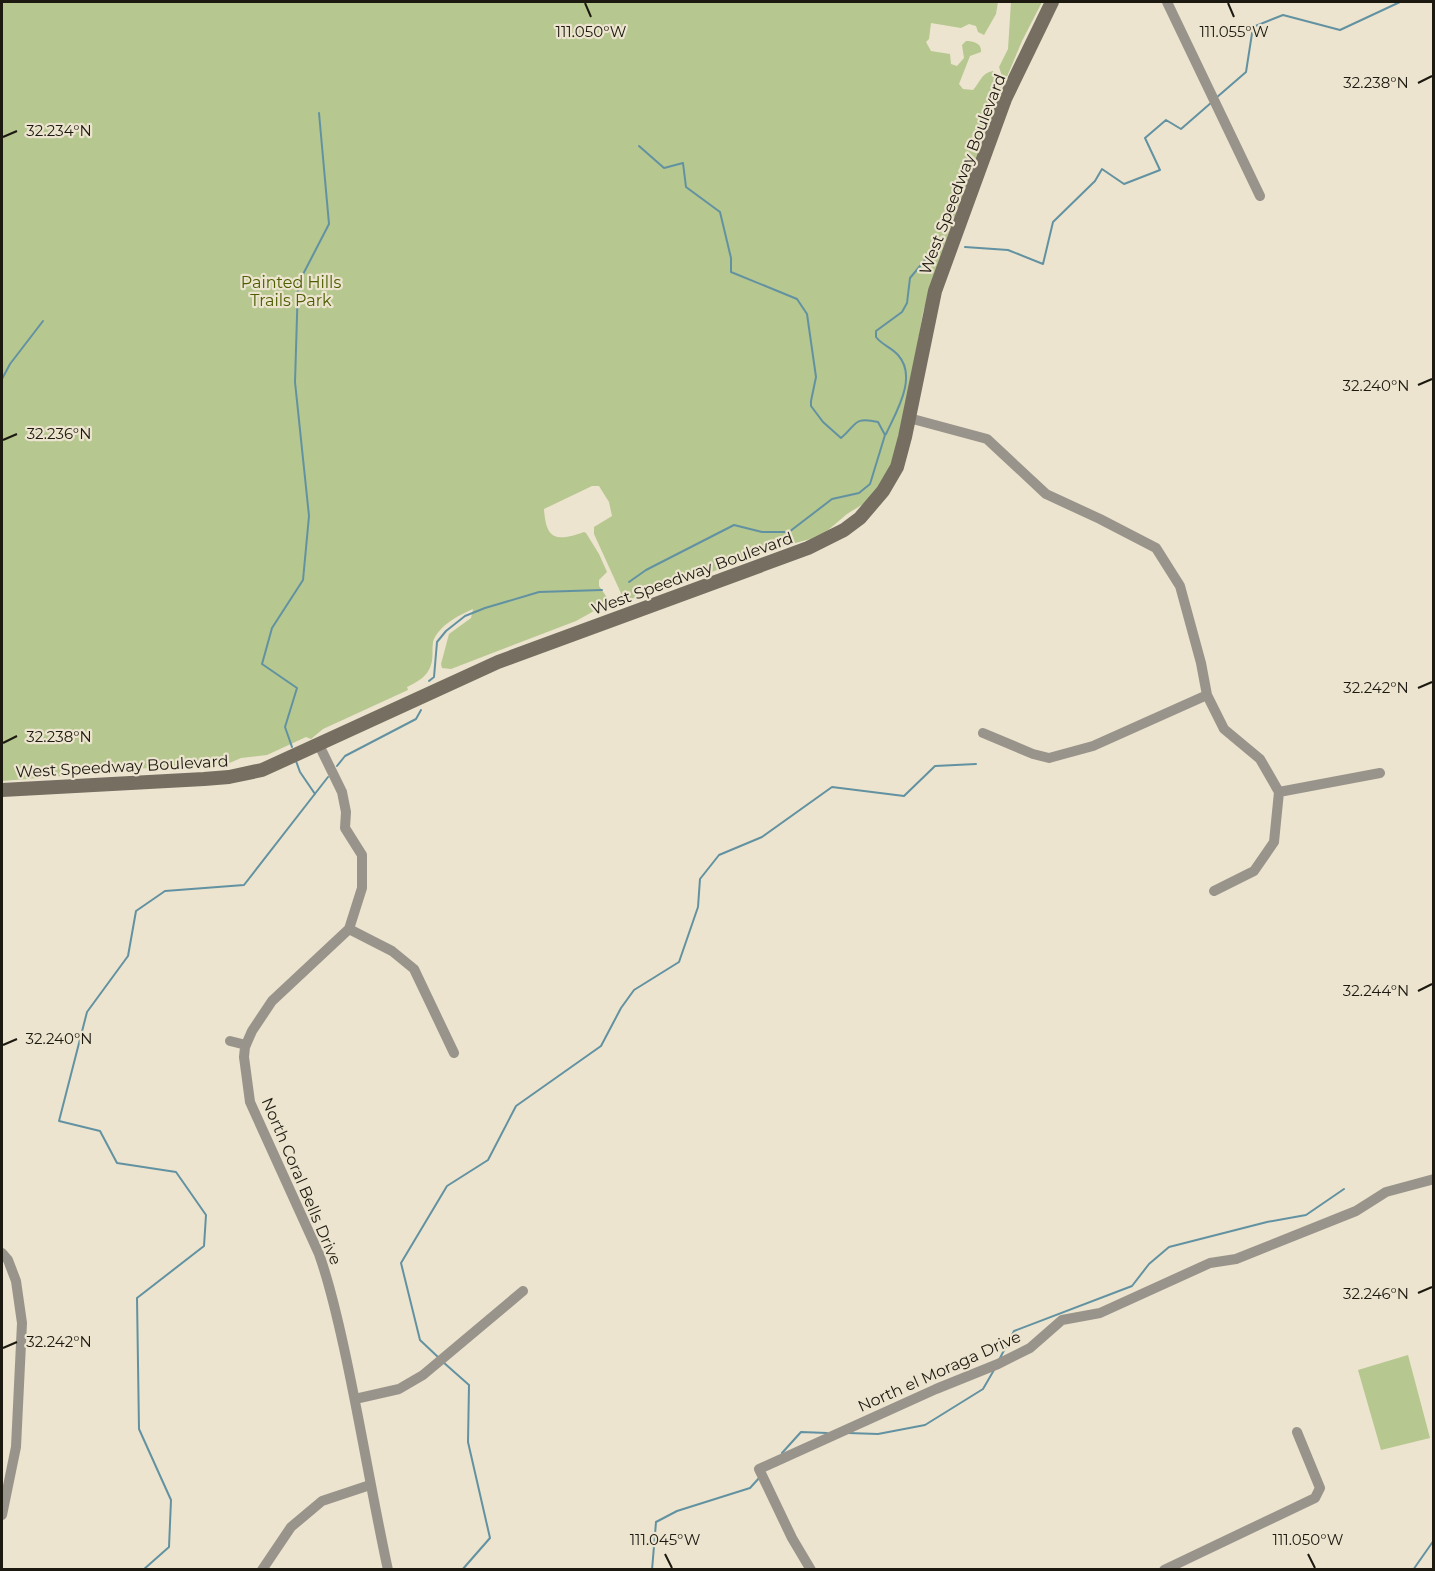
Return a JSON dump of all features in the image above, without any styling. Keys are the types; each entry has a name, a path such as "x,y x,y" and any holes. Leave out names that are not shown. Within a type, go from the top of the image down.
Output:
{"main road":[{"name":"West Speedway Boulevard","path":"2,790 229,777 270,766 498,662 808,548 844,530 860,518 883,491 897,467 935,291 1005,99 1052,2"}],"street":[{"path":"1167,2 1260,196"},
{"path":"909,418 987,439 1046,494 1156,548 1180,586 1201,663 1207,695 1224,729 1260,759 1279,792 1274,842 1254,871 1214,891"},
{"path":"983,733 1032,754 1049,758 1093,746 1207,695"},
{"name":"North Coral Bells Drive","path":"319,745 342,792 346,812 345,828 362,855 362,888 349,929 272,1001 252,1031 244,1057 250,1102 320,1254 328,1280 355,1399 388,1569"},
{"path":"1279,792 1380,773"},
{"path":"349,929 392,951 414,969 454,1053"},
{"path":"230,1041 246,1046"},
{"name":"North el Moraga Drive","path":"811,1569 792,1538 759,1469 936,1389 998,1364 1029,1348 1062,1320 1100,1313 1210,1263 1236,1259 1356,1211 1386,1192 1434,1179"},
{"path":"2,1253 8,1260 16,1281 22,1323 16,1447 2,1515"},
{"path":"355,1399 399,1389 423,1375 523,1291"},
{"path":"1164,1569 1315,1498 1320,1488 1297,1431"},
{"path":"262,1569 291,1527 322,1501 370,1485"}],"green space":[{"name":"Painted Hills Trails Park","path":"2,2 998,2 996,14 984,35 978,32 976,26 969,24 961,28 931,23 929,39 926,42 931,51 950,54 951,64 957,66 964,58 962,45 966,41 976,43 980,46 981,52 970,56 959,84 963,89 973,90 983,76 993,71 1001,83 1002,91 950,229 923,312 898,449 884,481 868,501 847,514 827,531 810,539 770,550 701,576 697,575 665,584 625,602 594,534 594,527 612,516 609,502 599,486 592,486 544,509 547,527 554,536 566,537 586,533 607,572 599,580 599,586 608,599 603,606 576,621 451,669 442,668 449,634 471,618 473,609 439,631 433,642 429,671 407,687 408,690 323,729 311,739 306,737 267,755 241,758 225,765 128,769 120,765 90,766 91,770 88,774 2,781"},
{"path":"1011,2 1042,2 1006,79 1002,76 999,67 1008,49"},
{"path":"1408,1355 1430,1438 1381,1450 1358,1370"}],"waterway":[{"path":"1216,98 1246,72 1253,27 1283,15 1340,30 1400,2"},
{"path":"965,247 1008,250 1043,264 1053,222 1095,181 1102,169 1124,184 1160,170 1145,138 1166,120 1181,129 1212,102"},
{"path":"292,747 285,727 297,688 262,664 272,628 303,580 309,516 295,382 298,284 329,224 319,113"},
{"path":"629,582 646,570 734,525 762,532 789,532 832,499 859,493 870,484 885,435 878,422 864,420 856,423 841,438 823,422 811,406 816,377 807,314 797,299 731,272 731,258 720,212 686,187 683,163 664,168 639,146"},
{"path":"886,434 903,394 906,374 904,364 898,355 878,340 876,331 902,312 907,303 910,278 925,260 938,252"},
{"path":"2,379 10,364 43,321"},
{"path":"429,681 434,677 437,642 446,631 465,616 539,592 602,590"},
{"path":"337,766 345,756 416,719 421,710"},
{"path":"296,761 300,772 315,794"},
{"path":"439,1358 420,1340 401,1263 447,1186 488,1160 516,1106 601,1046 621,1008 634,990 679,962 698,907 700,879 719,855 762,837 832,787 904,796 935,766 976,764"},
{"path":"143,1570 169,1547 171,1500 139,1429 137,1298 204,1246 206,1215 176,1172 117,1163 100,1131 59,1121 87,1012 128,956 136,911 165,891 244,885 328,777"},
{"path":"999,1360 1014,1331 1132,1286 1149,1264 1169,1247 1267,1222 1306,1215 1344,1189"},
{"path":"443,1362 469,1385 468,1442 490,1538 462,1570"},
{"path":"848,1433 878,1434 925,1425 983,1389 994,1370"},
{"path":"782,1453 801,1432 827,1433"},
{"path":"652,1570 656,1522 677,1511 750,1488 760,1477"},
{"path":"1413,1570 1434,1540"}]}
